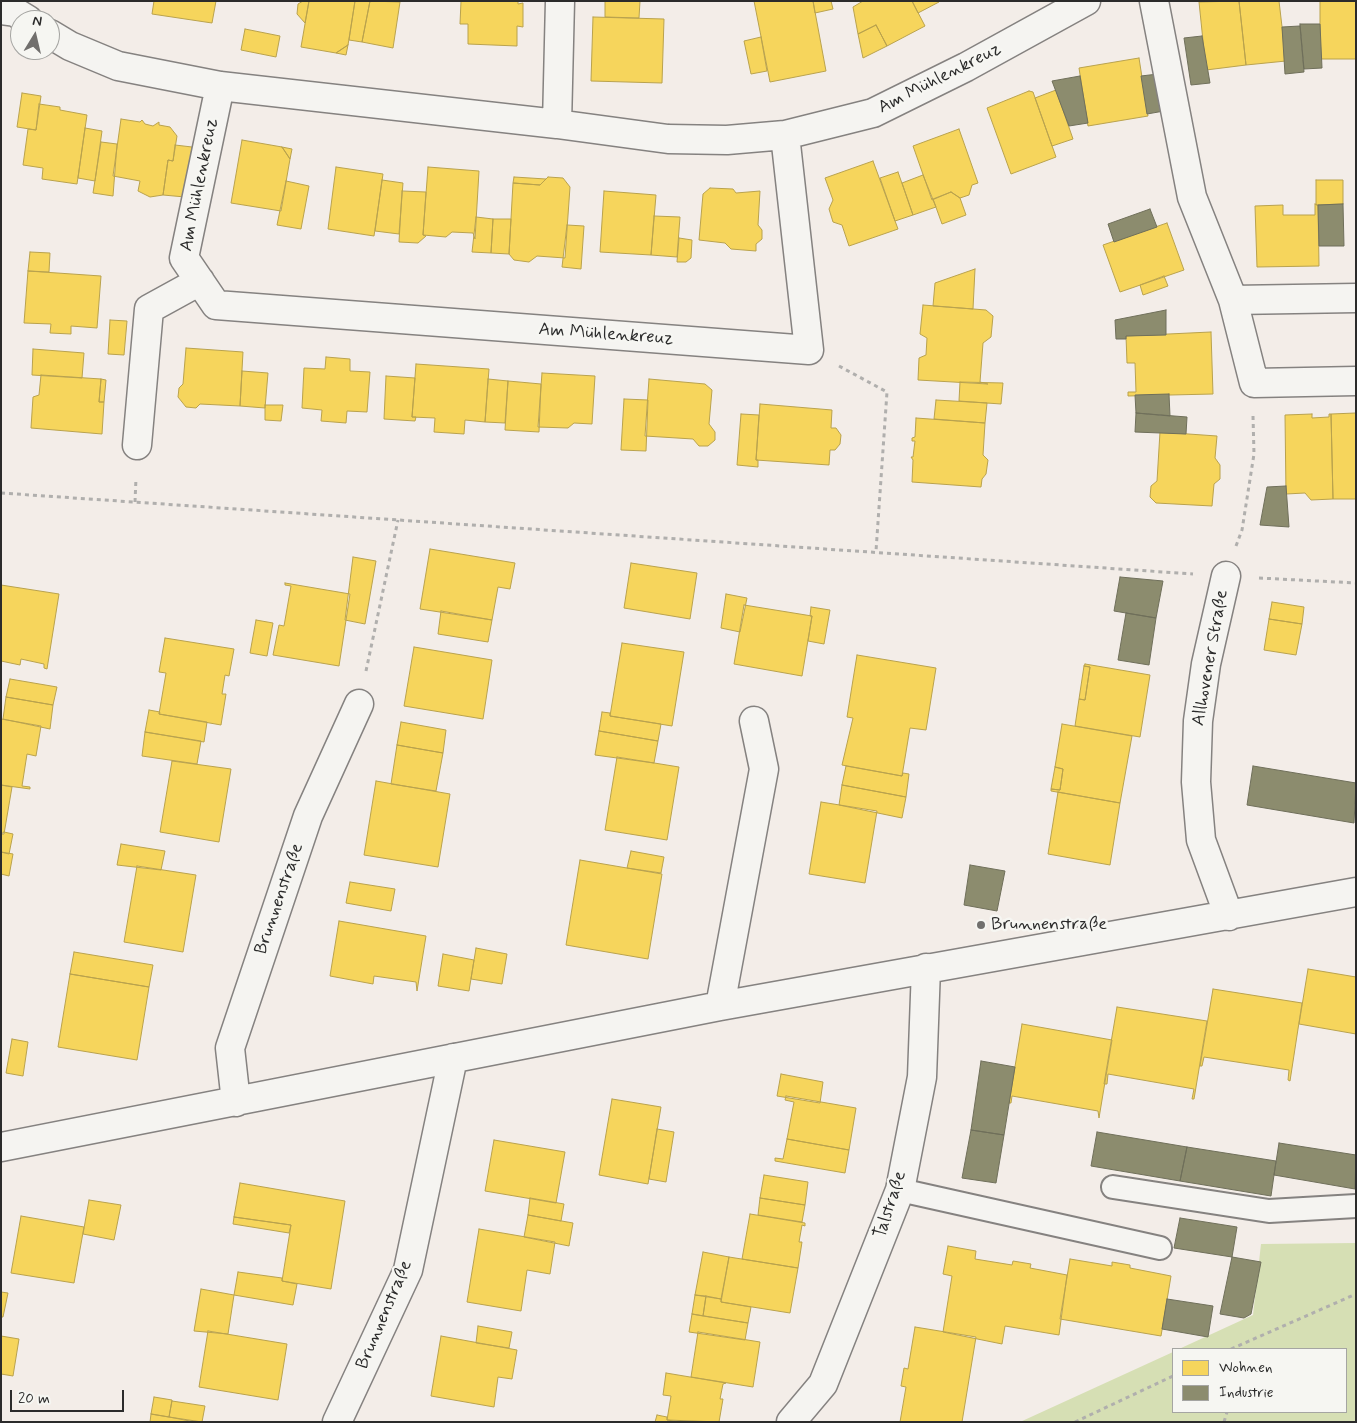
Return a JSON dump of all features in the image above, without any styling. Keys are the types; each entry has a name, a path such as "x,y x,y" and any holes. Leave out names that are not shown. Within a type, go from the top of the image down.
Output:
{"street":[{"path":"557,124 560,1"},
{"name":"Am Mühlenkreuz","path":"60,40 118,66 220,86 557,124 668,139 727,140 785,135 873,113 966,67 1086,1"},
{"path":"1154,1 1192,196 1233,300 1254,383 1356,381"},
{"name":"Am Mühlenkreuz","path":"220,86 184,258 216,305 810,350"},
{"path":"785,135 810,350"},
{"path":"137,445 149,308 200,280"},
{"path":"1233,300 1356,298"},
{"name":"Allhovener Straße","path":"1226,576 1206,664 1198,721 1196,782 1201,840 1229,916"},
{"name":"Brunnenstraße","path":"236,1102 230,1048 308,816 359,704"},
{"path":"720,1006 764,769 754,720"},
{"path":"1,1147 720,1006 1356,892"},
{"name":"Talstraße","path":"791,1422 823,1384 900,1190 922,1077 926,968"},
{"name":"Brunnenstraße","path":"337,1422 408,1270 453,1058"}],"lane":[{"path":"1113,1188 1269,1211 1356,1206"},
{"path":"900,1190 1160,1248"}],"path":[{"path":"810,350 887,392 876,551"},
{"path":"1226,576 1242,530 1254,454 1252,400 1254,383"},
{"path":"1,493 1226,576 1356,582"},
{"path":"359,704 398,520"},
{"path":"1235,1348 1356,1294"},
{"path":"1075,1422 1172,1376"}],"green space":[{"path":"1356,1243 1356,1422 1020,1422 1172,1352 1172,1413 1347,1413 1347,1348 1181,1348 1253,1315 1261,1244"}],"building: Wohnen":[{"path":"154,1 216,1 212,23 152,14"},
{"path":"303,1 309,1 305,23 297,14 298,4"},
{"path":"309,1 355,1 348,45 336,53 301,47"},
{"path":"355,1 370,1 362,42 349,40"},
{"path":"370,1 400,2 393,48 362,42"},
{"path":"461,1 518,1 518,4 523,3 523,27 517,26 517,46 468,44 468,24 460,24"},
{"path":"605,1 640,1 639,18 605,17"},
{"path":"754,1 813,1 826,71 770,82"},
{"path":"813,1 831,1 833,9 815,13"},
{"path":"863,1 912,1 925,26 887,46 876,25 858,34 853,7"},
{"path":"912,1 938,1 939,2 918,13"},
{"path":"1239,1 1246,65 1206,70 1199,2"},
{"path":"1239,1 1279,1 1286,61 1246,65"},
{"path":"1320,1 1356,1 1356,59 1320,59"},
{"path":"593,17 664,19 662,83 591,81"},
{"path":"876,25 887,46 863,58 858,34"},
{"path":"245,29 280,36 276,57 241,50"},
{"path":"761,37 767,71 751,74 744,41"},
{"path":"348,45 346,55 336,53"},
{"path":"1139,58 1148,116 1088,126 1079,68"},
{"path":"1056,90 1073,139 1052,146 1035,98"},
{"path":"1029,91 1033,92 1056,157 1011,174 987,108"},
{"path":"22,93 41,96 36,130 17,127"},
{"path":"39,104 60,107 60,110 87,115 77,184 42,179 43,168 23,165 28,129 36,130"},
{"path":"121,119 140,122 142,120 145,124 153,126 159,122 159,125 170,127 177,136 173,161 168,160 163,195 150,197 138,191 140,181 113,176"},
{"path":"85,128 102,131 95,181 78,178"},
{"path":"959,129 978,183 972,185 969,195 960,198 951,192 932,200 913,146"},
{"path":"242,140 282,147 290,159 281,211 231,203"},
{"path":"101,142 117,144 113,196 93,193"},
{"path":"175,145 192,147 185,197 163,195 168,160 173,161"},
{"path":"282,147 292,149 290,159"},
{"path":"873,161 898,229 849,246 842,225 833,222 829,209 833,200 825,178"},
{"path":"336,167 383,174 374,236 328,229"},
{"path":"428,167 479,171 475,239 473,233 452,232 446,237 423,235"},
{"path":"898,172 913,215 895,221 880,178"},
{"path":"923,175 936,207 913,215 902,183"},
{"path":"514,177 546,179 540,185 513,183"},
{"path":"548,177 563,178 570,187 565,258 537,256 529,262 514,260 509,254 513,183 540,185"},
{"path":"382,180 403,183 399,234 375,231"},
{"path":"1316,180 1343,180 1343,204 1316,205"},
{"path":"286,181 309,186 301,229 277,225"},
{"path":"710,188 733,189 736,193 760,191 758,225 762,230 762,239 756,244 756,251 731,249 725,243 699,240 703,194"},
{"path":"402,191 426,192 423,235 426,236 418,243 399,242"},
{"path":"604,191 656,195 651,255 600,252"},
{"path":"951,192 960,198 966,215 942,224 933,199"},
{"path":"1315,204 1318,205 1319,266 1257,267 1255,206 1283,205 1283,215 1315,215"},
{"path":"654,216 680,217 677,257 651,255"},
{"path":"476,217 493,219 491,253 472,252"},
{"path":"493,219 511,219 509,254 491,253"},
{"path":"1167,223 1184,270 1120,292 1103,245"},
{"path":"567,225 584,226 581,269 562,267"},
{"path":"679,238 692,240 691,258 686,262 677,262"},
{"path":"30,252 50,253 49,272 28,271"},
{"path":"975,269 973,309 933,306 935,283"},
{"path":"28,271 101,276 97,328 71,326 71,334 50,333 51,324 24,323"},
{"path":"1164,276 1168,286 1143,295 1140,285"},
{"path":"923,305 986,310 993,316 991,337 983,343 980,382 988,384 918,380 919,358 926,355 927,338 920,334"},
{"path":"110,320 127,321 124,355 108,354"},
{"path":"1211,332 1213,394 1128,396 1128,392 1136,392 1135,363 1127,363 1126,336"},
{"path":"186,348 243,352 240,406 200,404 196,408 186,407 178,397 179,388 183,384"},
{"path":"33,349 84,353 82,378 32,375"},
{"path":"326,357 350,359 350,371 370,372 367,412 347,411 346,423 321,421 322,410 302,408 304,368 325,369"},
{"path":"416,364 489,369 485,422 465,420 464,434 434,432 435,418 412,417"},
{"path":"242,371 268,373 265,408 240,406"},
{"path":"542,373 595,376 592,424 574,423 568,428 538,427"},
{"path":"41,375 101,379 99,402 104,402 102,434 31,428 33,397 39,395"},
{"path":"386,376 415,378 412,417 416,417 415,421 384,419"},
{"path":"101,379 106,380 104,402 99,402"},
{"path":"488,379 508,381 505,423 485,422"},
{"path":"649,379 705,384 712,390 709,424 715,432 715,440 708,446 699,446 693,439 645,436"},
{"path":"508,381 541,384 539,432 505,430"},
{"path":"960,382 1003,383 1001,404 959,401"},
{"path":"624,399 648,400 646,451 621,450"},
{"path":"936,400 987,403 985,423 934,419"},
{"path":"760,404 832,410 831,428 836,428 841,435 840,444 835,450 830,450 829,465 756,460"},
{"path":"265,405 283,405 281,421 265,420"},
{"path":"1356,413 1356,499 1333,499 1331,414"},
{"path":"741,414 759,415 756,460 758,460 758,467 737,465"},
{"path":"1312,414 1312,418 1329,417 1329,414 1331,414 1333,499 1311,500 1305,493 1286,494 1285,415"},
{"path":"916,418 985,423 983,455 988,460 986,474 982,479 981,487 912,482 913,460 911,457 913,457 915,441 912,441 912,438 915,437"},
{"path":"1160,432 1217,436 1215,458 1220,465 1220,479 1214,484 1212,506 1156,503 1150,497 1151,486 1157,481"},
{"path":"430,549 515,563 510,589 498,587 492,620 420,609"},
{"path":"353,557 376,561 365,624 345,620"},
{"path":"631,563 697,573 690,619 624,608"},
{"path":"285,583 350,594 339,666 273,655 279,625 284,626 291,586 285,585"},
{"path":"1,585 59,594 47,669 44,668 44,664 21,659 20,665 1,661"},
{"path":"726,594 747,598 740,632 721,628"},
{"path":"1272,602 1304,607 1302,624 1269,619"},
{"path":"744,605 812,616 802,676 734,664"},
{"path":"811,607 830,610 824,644 808,641 812,616 810,616"},
{"path":"441,611 492,620 488,642 438,634"},
{"path":"1269,619 1302,624 1296,655 1264,650"},
{"path":"256,620 273,623 267,656 250,653"},
{"path":"165,638 234,649 229,676 225,675 222,694 226,694 221,725 159,714 166,673 159,672"},
{"path":"622,643 684,652 672,726 610,716"},
{"path":"414,647 492,660 483,719 404,706"},
{"path":"857,655 936,668 926,730 910,728 902,776 842,765 853,718 847,717"},
{"path":"1085,664 1150,675 1140,737 1075,726 1079,699 1085,700 1090,667 1084,666"},
{"path":"1084,666 1090,667 1085,700 1079,699"},
{"path":"10,679 57,687 53,705 6,697"},
{"path":"6,697 53,705 50,729 3,719"},
{"path":"149,710 160,712 159,714 207,722 204,742 145,732"},
{"path":"602,712 610,713 610,716 661,724 658,741 599,731"},
{"path":"1,719 41,726 36,756 27,754 22,786 30,787 30,789 1,785"},
{"path":"401,722 446,730 443,753 397,745"},
{"path":"1062,724 1132,736 1120,803 1051,791 1051,789 1060,790 1063,769 1055,767"},
{"path":"599,731 658,741 654,763 595,755"},
{"path":"145,732 201,741 197,764 142,756"},
{"path":"397,745 443,753 436,791 391,784"},
{"path":"617,757 679,767 667,840 605,830"},
{"path":"172,761 231,769 219,842 160,832"},
{"path":"846,766 902,776 903,773 909,774 906,797 842,785"},
{"path":"1055,767 1063,769 1060,790 1051,789"},
{"path":"376,781 450,794 438,867 364,855"},
{"path":"1,785 12,787 4,834 1,834"},
{"path":"842,785 906,797 902,818 839,805"},
{"path":"1058,792 1120,803 1110,865 1048,854"},
{"path":"821,802 877,811 865,883 809,874"},
{"path":"4,832 13,834 9,854 1,852 1,834"},
{"path":"121,844 165,851 161,870 117,865"},
{"path":"631,851 664,857 661,873 627,868"},
{"path":"1,852 13,854 9,876 1,874"},
{"path":"580,860 662,874 648,959 566,945"},
{"path":"137,866 196,875 183,952 124,942"},
{"path":"350,882 395,889 391,911 346,903"},
{"path":"339,921 426,936 417,991 416,982 374,976 373,984 330,976"},
{"path":"476,948 507,954 502,984 471,979"},
{"path":"74,952 153,965 149,987 70,974"},
{"path":"443,954 474,960 469,991 438,986"},
{"path":"1308,969 1356,977 1356,1034 1299,1024"},
{"path":"70,974 149,987 137,1060 58,1047"},
{"path":"1213,989 1302,1003 1290,1081 1288,1080 1289,1070 1204,1057 1202,1066 1200,1066"},
{"path":"1117,1007 1207,1021 1194,1099 1192,1099 1194,1089 1108,1074 1107,1084 1104,1084"},
{"path":"1022,1024 1112,1040 1099,1118 1098,1111 1012,1096 1011,1103 1009,1103"},
{"path":"12,1039 28,1042 23,1076 6,1073"},
{"path":"781,1074 823,1082 820,1103 777,1096"},
{"path":"786,1096 856,1108 849,1150 787,1139 794,1102 785,1100"},
{"path":"612,1099 661,1107 648,1184 599,1175"},
{"path":"657,1129 674,1132 666,1182 649,1179"},
{"path":"787,1139 849,1150 845,1173 775,1161 775,1158 783,1159"},
{"path":"494,1140 565,1152 556,1203 485,1191"},
{"path":"764,1175 808,1182 805,1205 760,1198"},
{"path":"240,1183 345,1201 331,1289 282,1281 291,1225 234,1217"},
{"path":"530,1198 564,1204 561,1221 528,1215"},
{"path":"760,1198 805,1205 802,1222 758,1215"},
{"path":"89,1200 121,1205 114,1240 83,1234"},
{"path":"750,1214 805,1223 805,1226 802,1225 799,1242 802,1242 798,1268 742,1259"},
{"path":"528,1215 573,1223 569,1246 524,1237"},
{"path":"21,1216 84,1227 74,1283 11,1273"},
{"path":"234,1217 291,1225 289,1233 233,1224"},
{"path":"479,1229 555,1242 550,1274 527,1270 521,1311 467,1302"},
{"path":"948,1246 976,1251 975,1259 1012,1265 1013,1261 1031,1264 1030,1268 1067,1275 1059,1335 1005,1326 1002,1344 943,1332 952,1276 943,1274"},
{"path":"703,1252 729,1257 721,1299 695,1295"},
{"path":"729,1257 798,1268 790,1313 721,1302"},
{"path":"1070,1259 1112,1266 1112,1262 1130,1265 1130,1268 1171,1276 1161,1336 1060,1319"},
{"path":"238,1272 282,1278 282,1281 297,1284 293,1305 234,1295"},
{"path":"201,1289 234,1295 228,1334 194,1331"},
{"path":"1,1292 8,1293 3,1317 1,1317"},
{"path":"695,1295 706,1296 703,1316 692,1314"},
{"path":"706,1296 721,1299 721,1302 751,1307 748,1323 703,1316"},
{"path":"692,1314 748,1323 745,1340 689,1332"},
{"path":"478,1326 512,1332 509,1348 476,1343"},
{"path":"915,1327 976,1337 962,1422 900,1422 906,1387 901,1386 904,1368 908,1369"},
{"path":"208,1331 287,1344 278,1400 199,1387"},
{"path":"698,1332 760,1342 753,1387 691,1377"},
{"path":"1,1336 19,1339 13,1376 1,1374"},
{"path":"441,1336 517,1350 512,1379 498,1377 494,1407 431,1396"},
{"path":"666,1373 726,1383 723,1384 720,1399 723,1399 719,1422 667,1420 671,1396 663,1395"},
{"path":"154,1397 172,1400 169,1417 151,1414"},
{"path":"172,1401 205,1406 202,1422 169,1417"},
{"path":"151,1414 169,1417 195,1422 150,1422"},
{"path":"657,1415 667,1417 667,1420 680,1422 655,1422"}],"building: Industrie":[{"path":"1300,24 1320,24 1322,68 1304,69"},
{"path":"1300,26 1304,72 1285,74 1282,27"},
{"path":"1202,36 1210,83 1191,85 1184,38"},
{"path":"1158,74 1164,111 1147,114 1141,76"},
{"path":"1080,76 1088,123 1069,126 1052,81"},
{"path":"1343,204 1344,246 1319,246 1318,205"},
{"path":"1150,209 1157,227 1114,242 1108,224"},
{"path":"1166,310 1166,335 1126,336 1126,339 1116,339 1115,320"},
{"path":"1169,394 1170,416 1136,413 1135,395"},
{"path":"1136,413 1187,417 1186,434 1135,432"},
{"path":"1286,486 1289,527 1260,525 1267,487"},
{"path":"1120,577 1163,581 1156,618 1114,611"},
{"path":"1126,613 1156,618 1149,665 1118,660"},
{"path":"1253,766 1356,783 1354,823 1247,805"},
{"path":"970,865 1005,871 997,911 964,905"},
{"path":"981,1061 1015,1067 1004,1135 971,1130"},
{"path":"971,1130 1004,1135 996,1183 962,1178"},
{"path":"1097,1132 1187,1147 1180,1181 1091,1166"},
{"path":"1279,1143 1356,1155 1355,1189 1274,1175"},
{"path":"1187,1147 1276,1161 1271,1196 1180,1181"},
{"path":"1180,1218 1237,1227 1232,1257 1174,1248"},
{"path":"1232,1257 1261,1262 1251,1314 1244,1318 1220,1314"},
{"path":"1167,1299 1213,1306 1208,1337 1162,1329"}],"place":[{"name":"Brunnenstraße","path":"981,925"}]}
